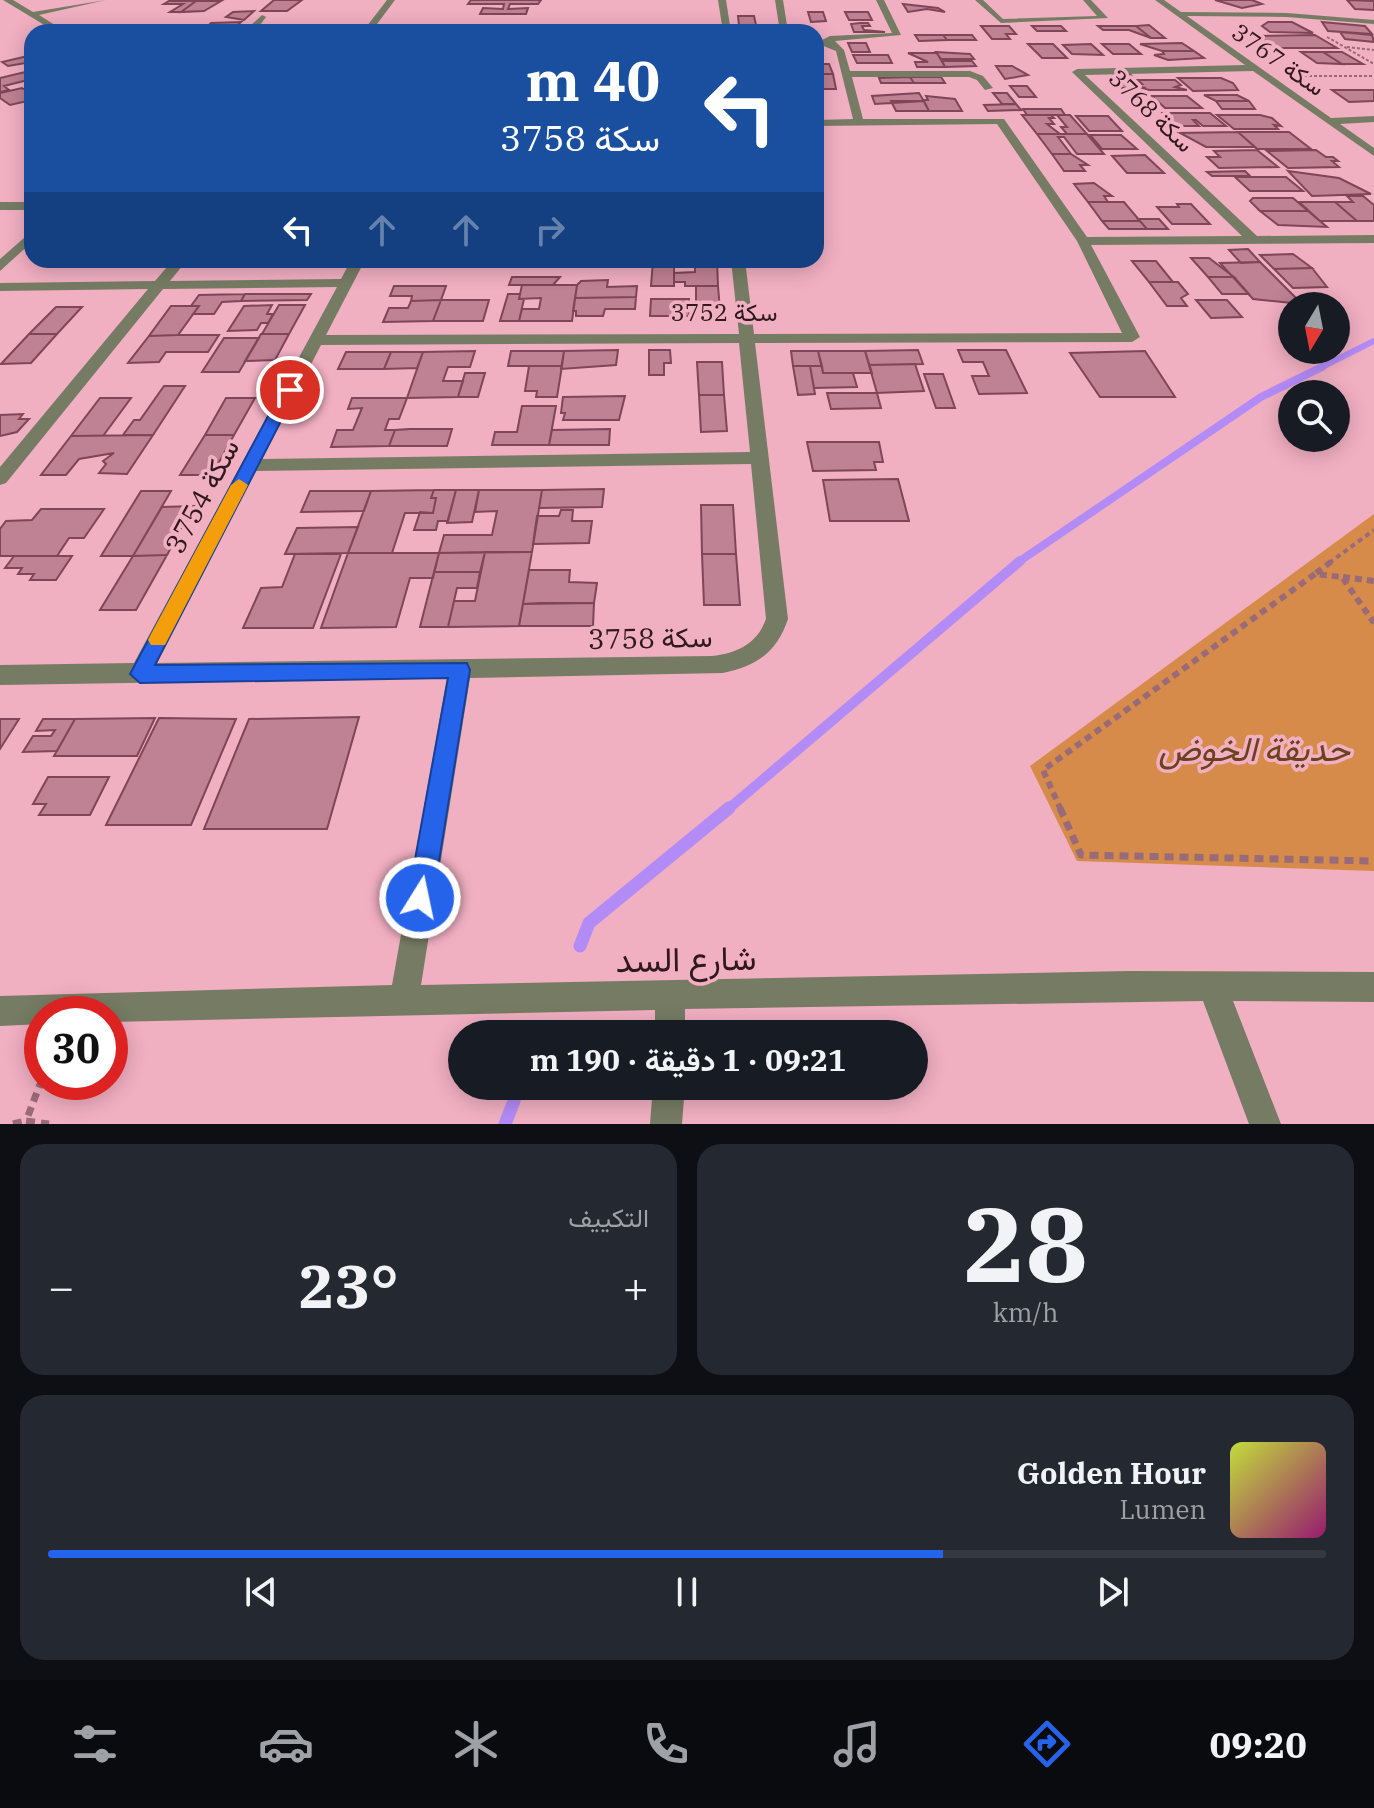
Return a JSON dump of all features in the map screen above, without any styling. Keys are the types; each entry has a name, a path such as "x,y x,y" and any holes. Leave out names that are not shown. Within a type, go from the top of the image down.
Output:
{"street":[{"path":"7,0 50,24"},
{"path":"35,14 102,0"},
{"path":"373,24 391,0"},
{"path":"722,0 726,24"},
{"path":"779,0 783,24"},
{"path":"831,43 830,39 895,37 899,33 880,0"},
{"path":"979,0 1001,21 1104,18 1087,0"},
{"name":"سكة 3767","path":"1159,0 1374,153"},
{"path":"1178,14 1287,15 1374,22"},
{"path":"256,24 262,17"},
{"path":"824,43 831,43 840,50 859,122"},
{"name":"سكة 3768","path":"1253,239 1077,72 1255,68"},
{"path":"848,74 970,74 980,78 988,88"},
{"path":"1330,121 1374,119"},
{"path":"824,123 1000,121 1083,241 1374,239"},
{"path":"0,206 24,206"},
{"name":"سكة 3752","path":"316,340 747,336 1132,337 1083,241"},
{"path":"0,267 24,243"},
{"path":"0,479 173,268"},
{"name":"سكة 3754","path":"140,674 354,268"},
{"name":"سكة 3758","path":"0,675 720,665 744,660 757,652 774,631 777,619 739,268"},
{"path":"0,287 346,283"},
{"path":"250,465 760,458"},
{"path":"404,1000 460,670"},
{"path":"1212,986 1265,1124"},
{"name":"شارع السد","path":"0,1011 670,995 1212,986 1374,987"},
{"path":"670,995 670,1020"},
{"path":"666,1124 668,1100"}],"path":[{"path":"1287,15 1374,64"},
{"path":"1345,47 1374,50"},
{"path":"1267,77 1374,76"},
{"path":"1374,530 1043,770 1081,855 1374,861"},
{"path":"1315,574 1374,581"},
{"path":"1342,577 1374,623"},
{"path":"26,1121 34,1100"},
{"path":"13,1124 26,1121 49,1124"}],"green space":[{"name":"حديقة الخوض","path":"1374,514 1374,871 1077,861 1030,766"}],"building":[{"path":"274,0 302,0 287,11 261,11"},
{"path":"471,0 541,0 538,4 510,4 508,9 528,8 526,14 480,14 483,8 503,9 504,4 468,4"},
{"path":"1215,0 1252,0 1262,4 1242,8"},
{"path":"1347,0 1374,1 1374,10 1355,9"},
{"path":"169,1 196,1 181,12 170,12 183,4 164,4"},
{"path":"196,1 221,1 204,11 181,12"},
{"path":"903,4 938,8 945,12 927,9 908,12"},
{"path":"254,11 244,20 226,17 233,12"},
{"path":"808,12 823,12 826,21 811,22"},
{"path":"845,12 868,12 872,20 849,20"},
{"path":"738,16 754,16 756,24 739,24"},
{"path":"241,22 239,24 211,23"},
{"path":"1268,22 1292,22 1313,33 1270,32 1262,26"},
{"path":"1322,22 1365,26 1372,34 1328,31"},
{"path":"868,23 870,26 862,26 864,30 885,32 854,32 851,24"},
{"path":"1149,25 1165,38 1151,38 1136,26"},
{"path":"981,26 1009,26 1016,34 1006,34 1010,39 992,39"},
{"path":"1032,26 1061,26 1066,31 1037,31"},
{"path":"1098,26 1136,26 1151,38 1129,30 1103,30"},
{"path":"1340,32 1372,35 1374,42 1345,39"},
{"path":"915,35 943,35 947,40 919,41"},
{"path":"943,35 972,35 976,40 947,40"},
{"path":"1315,35 1337,48 1275,48 1256,36"},
{"path":"848,43 866,43 870,52 852,52"},
{"path":"1182,43 1194,51 1162,51 1140,44"},
{"path":"1028,44 1053,44 1067,58 1042,58"},
{"path":"1091,44 1103,55 1072,54 1063,45"},
{"path":"1102,44 1129,44 1141,54 1113,54"},
{"path":"1162,51 1194,51 1204,58 1168,60 1154,55 1164,54"},
{"path":"936,52 970,54 974,59 941,59"},
{"path":"1301,52 1323,52 1342,64 1317,63"},
{"path":"1323,52 1342,52 1363,64 1342,64"},
{"path":"908,53 937,53 945,67 917,67 915,62 928,62"},
{"path":"853,55 888,55 892,63 857,63"},
{"path":"24,57 24,63 8,66 2,62"},
{"path":"942,61 972,61 976,66 945,67"},
{"path":"824,64 829,64 833,74 824,74"},
{"path":"996,66 1012,66 1028,75 1005,79"},
{"path":"24,72 24,81 4,86 9,90 0,92 0,78"},
{"path":"824,74 833,74 836,89 824,89"},
{"path":"1130,74 1139,87 1146,88 1122,88 1111,77"},
{"path":"910,77 941,77 945,83 914,83"},
{"path":"910,77 914,83 881,83 879,78"},
{"path":"1178,78 1221,78 1233,83 1238,90 1193,91"},
{"path":"1138,80 1175,80 1181,85 1175,87 1187,90 1149,90 1139,87 1136,84 1142,84"},
{"path":"1010,86 1027,86 1036,97 1019,97"},
{"path":"22,88 24,102 10,105 0,98 0,93"},
{"path":"1332,90 1374,90 1374,101 1349,102"},
{"path":"919,93 924,101 875,104 872,96"},
{"path":"993,93 1007,93 1016,104 1002,104"},
{"path":"1204,95 1237,95 1249,101 1216,101"},
{"path":"926,96 955,99 962,111 929,111 923,100 928,100"},
{"path":"1152,96 1187,96 1202,108 1165,108"},
{"path":"891,101 924,101 929,111 896,111"},
{"path":"1216,101 1249,101 1255,109 1222,109"},
{"path":"1016,104 1021,110 988,111 984,105"},
{"path":"1023,109 1061,109 1065,115 1027,115"},
{"path":"1163,113 1210,113 1226,126 1203,126 1193,120 1199,126 1177,126"},
{"path":"1022,115 1051,115 1054,118 1049,118 1054,124 1047,124 1060,134 1037,134"},
{"path":"1057,115 1070,115 1087,134 1067,134 1061,127 1067,127"},
{"path":"1217,115 1260,115 1272,118 1281,126 1274,125 1278,129 1234,129"},
{"path":"1076,116 1108,116 1122,131 1089,131"},
{"path":"1238,132 1255,147 1206,147 1180,133"},
{"path":"1238,132 1289,132 1311,149 1257,149"},
{"path":"1037,134 1087,134 1104,154 1077,154 1064,137 1058,137 1071,154 1052,154"},
{"path":"1090,135 1121,135 1137,149 1102,149"},
{"path":"1257,150 1278,167 1219,168 1207,157 1220,157 1214,151"},
{"path":"1316,150 1326,157 1333,157 1338,161 1332,161 1339,167 1288,168 1267,151"},
{"path":"1052,154 1071,154 1088,165 1080,165 1085,171 1064,171"},
{"path":"1145,155 1164,173 1127,173 1112,156"},
{"path":"1245,171 1250,176 1212,176 1207,172"},
{"path":"1288,171 1339,178 1371,194 1312,196"},
{"path":"1235,177 1286,177 1303,191 1250,191"},
{"path":"1094,183 1112,196 1104,196 1108,202 1088,202 1074,184"},
{"path":"1347,196 1363,196 1374,205 1374,221 1357,221 1335,202 1353,202"},
{"path":"1253,198 1293,198 1308,211 1260,211 1250,201"},
{"path":"1088,202 1124,202 1140,221 1102,221"},
{"path":"1299,202 1335,202 1357,221 1320,221"},
{"path":"1177,204 1191,204 1210,224 1172,224 1157,207 1179,207"},
{"path":"1260,211 1308,211 1327,227 1278,225"},
{"path":"1138,219 1159,219 1168,229 1147,229"},
{"path":"1102,221 1140,221 1147,229 1109,229"},
{"path":"1248,249 1260,262 1241,263 1229,250"},
{"path":"1293,254 1312,268 1274,269 1260,255"},
{"path":"1191,258 1209,258 1234,277 1208,277"},
{"path":"1132,261 1156,261 1173,282 1149,282"},
{"path":"1260,262 1290,292 1278,292 1278,302 1253,299 1220,263"},
{"path":"652,268 674,268 674,286 651,286"},
{"path":"695,268 717,268 718,286 685,286 685,282 674,282 674,273 695,272"},
{"path":"1312,268 1327,287 1293,288 1274,269"},
{"path":"512,277 560,277 553,285 509,285"},
{"path":"1208,277 1234,277 1249,294 1222,294"},
{"path":"608,280 607,287 637,286 636,297 575,298 577,285 581,281"},
{"path":"1149,282 1178,282 1188,294 1181,298 1187,306 1167,306"},
{"path":"522,285 577,285 572,321 519,321 522,309 539,309 541,298 519,299"},
{"path":"394,286 446,286 441,300 411,301 412,296 390,296"},
{"path":"696,286 718,286 720,310 696,311"},
{"path":"245,294 311,294 307,300 241,301"},
{"path":"245,294 241,301 222,302 214,314 193,314 199,306 191,306 199,295"},
{"path":"508,294 520,294 519,299 524,299 519,321 500,321"},
{"path":"636,297 635,309 605,309 603,316 576,316 576,311 573,311 575,298"},
{"path":"651,299 689,299 689,316 650,316"},
{"path":"441,300 433,321 383,322 389,308 408,308 411,301"},
{"path":"441,300 489,300 483,321 433,321"},
{"path":"1196,300 1227,300 1242,317 1211,318"},
{"path":"272,305 267,314 273,314 268,323 261,323 257,330 228,331 244,306"},
{"path":"279,305 305,305 289,334 262,334"},
{"path":"171,306 199,306 178,335 149,336"},
{"path":"56,307 82,307 57,334 29,334"},
{"path":"29,334 57,334 31,363 1,364"},
{"path":"261,334 289,334 275,360 245,361"},
{"path":"219,335 208,352 166,352 159,362 128,363 149,336"},
{"path":"224,338 259,338 239,372 202,372"},
{"path":"618,350 616,365 561,369 564,351"},
{"path":"649,350 670,350 671,363 664,363 664,375 649,375"},
{"path":"918,350 923,364 869,365 865,351"},
{"path":"958,350 1006,350 1027,393 979,394 972,376 989,376 983,362 963,362"},
{"path":"475,351 470,367 448,367 443,381 463,381 458,397 407,398 423,352"},
{"path":"511,351 564,351 562,366 508,366"},
{"path":"791,351 818,351 822,366 793,366"},
{"path":"818,351 865,351 872,373 823,373"},
{"path":"1145,351 1175,397 1100,397 1070,353"},
{"path":"346,352 391,352 384,369 338,369"},
{"path":"391,352 423,352 417,368 384,369"},
{"path":"697,362 722,362 724,395 699,395"},
{"path":"915,364 924,391 877,393 869,365"},
{"path":"529,366 562,366 557,397 536,397 537,391 525,391"},
{"path":"793,366 810,366 815,394 798,395"},
{"path":"810,366 822,366 823,373 853,373 857,387 814,388"},
{"path":"465,373 485,373 478,397 458,397"},
{"path":"924,374 943,374 955,408 936,408"},
{"path":"164,386 185,386 153,435 123,435 134,420 140,420"},
{"path":"827,393 877,393 881,408 831,409"},
{"path":"699,395 724,395 727,431 701,432"},
{"path":"625,396 619,420 563,420 563,397"},
{"path":"100,398 131,398 103,436 71,436"},
{"path":"226,398 255,398 234,435 205,435"},
{"path":"352,398 407,398 399,419 389,419 385,430 395,430 389,446 331,447 337,430 353,430 362,408 348,409"},
{"path":"522,406 556,406 549,445 492,445 495,432 517,432"},
{"path":"23,414 19,419 29,419 17,432 0,436 0,415"},
{"path":"452,429 447,446 389,446 395,430"},
{"path":"610,429 609,445 549,445 552,430"},
{"path":"153,435 127,474 99,473 106,464 103,461 114,453 79,459 66,475 41,475 71,436"},
{"path":"205,435 234,435 212,475 180,475"},
{"path":"807,442 879,442 883,462 874,462 876,470 813,471"},
{"path":"898,479 909,521 830,521 823,480"},
{"path":"604,489 602,507 539,508 542,490"},
{"path":"434,490 456,490 448,521 438,521 436,530 414,530 420,512 433,513 436,498 431,498"},
{"path":"434,490 431,498 436,498 433,513 405,513 392,553 348,553 371,491"},
{"path":"456,490 479,490 472,522 447,523"},
{"path":"479,490 542,490 532,552 439,553 444,535 492,535 497,511 475,512"},
{"path":"141,491 171,491 133,556 101,556"},
{"path":"310,491 371,491 364,511 301,512"},
{"path":"701,505 733,505 736,554 702,554"},
{"path":"194,506 167,555 133,556 162,507"},
{"path":"41,509 104,509 84,538 69,538 57,556 0,556 0,529 6,521 32,520"},
{"path":"561,510 573,510 572,521 592,521 589,543 533,544 537,516 559,516"},
{"path":"358,527 348,553 285,554 297,528"},
{"path":"485,552 532,552 519,626 448,627 454,601 475,601"},
{"path":"485,552 480,572 434,572 439,553"},
{"path":"348,553 439,553 433,578 410,578 396,627 321,628"},
{"path":"295,554 341,554 313,628 243,628 261,588 282,587"},
{"path":"702,554 736,554 740,605 704,605"},
{"path":"167,555 136,610 100,610 133,556"},
{"path":"14,556 72,556 56,580 30,580 34,574 18,574 22,568 5,568"},
{"path":"529,570 570,570 569,582 597,583 594,603 523,604"},
{"path":"434,572 480,572 477,588 457,588 448,627 420,627"},
{"path":"594,603 593,626 519,626 523,604"},
{"path":"359,717 327,829 204,829 249,719"},
{"path":"155,718 137,756 54,756 75,719"},
{"path":"159,718 236,719 191,825 106,825"},
{"path":"0,719 19,719 0,749"},
{"path":"43,719 75,719 57,751 23,752 33,736 51,736 55,730 36,731"},
{"path":"48,777 109,777 90,815 39,815 46,804 33,804"}],"waterway":[{"path":"1322,367 1374,341"},
{"path":"1017,563 1261,397 1322,367"},
{"path":"1318,369 1322,367"},
{"path":"727,810 1020,561"},
{"path":"580,946 589,923 729,808"},
{"path":"505,1124 514,1101"}],"slow traffic":[{"path":"158,640 239,485"}],"route":[{"path":"290,390 140,674 460,670 420,898"}]}
